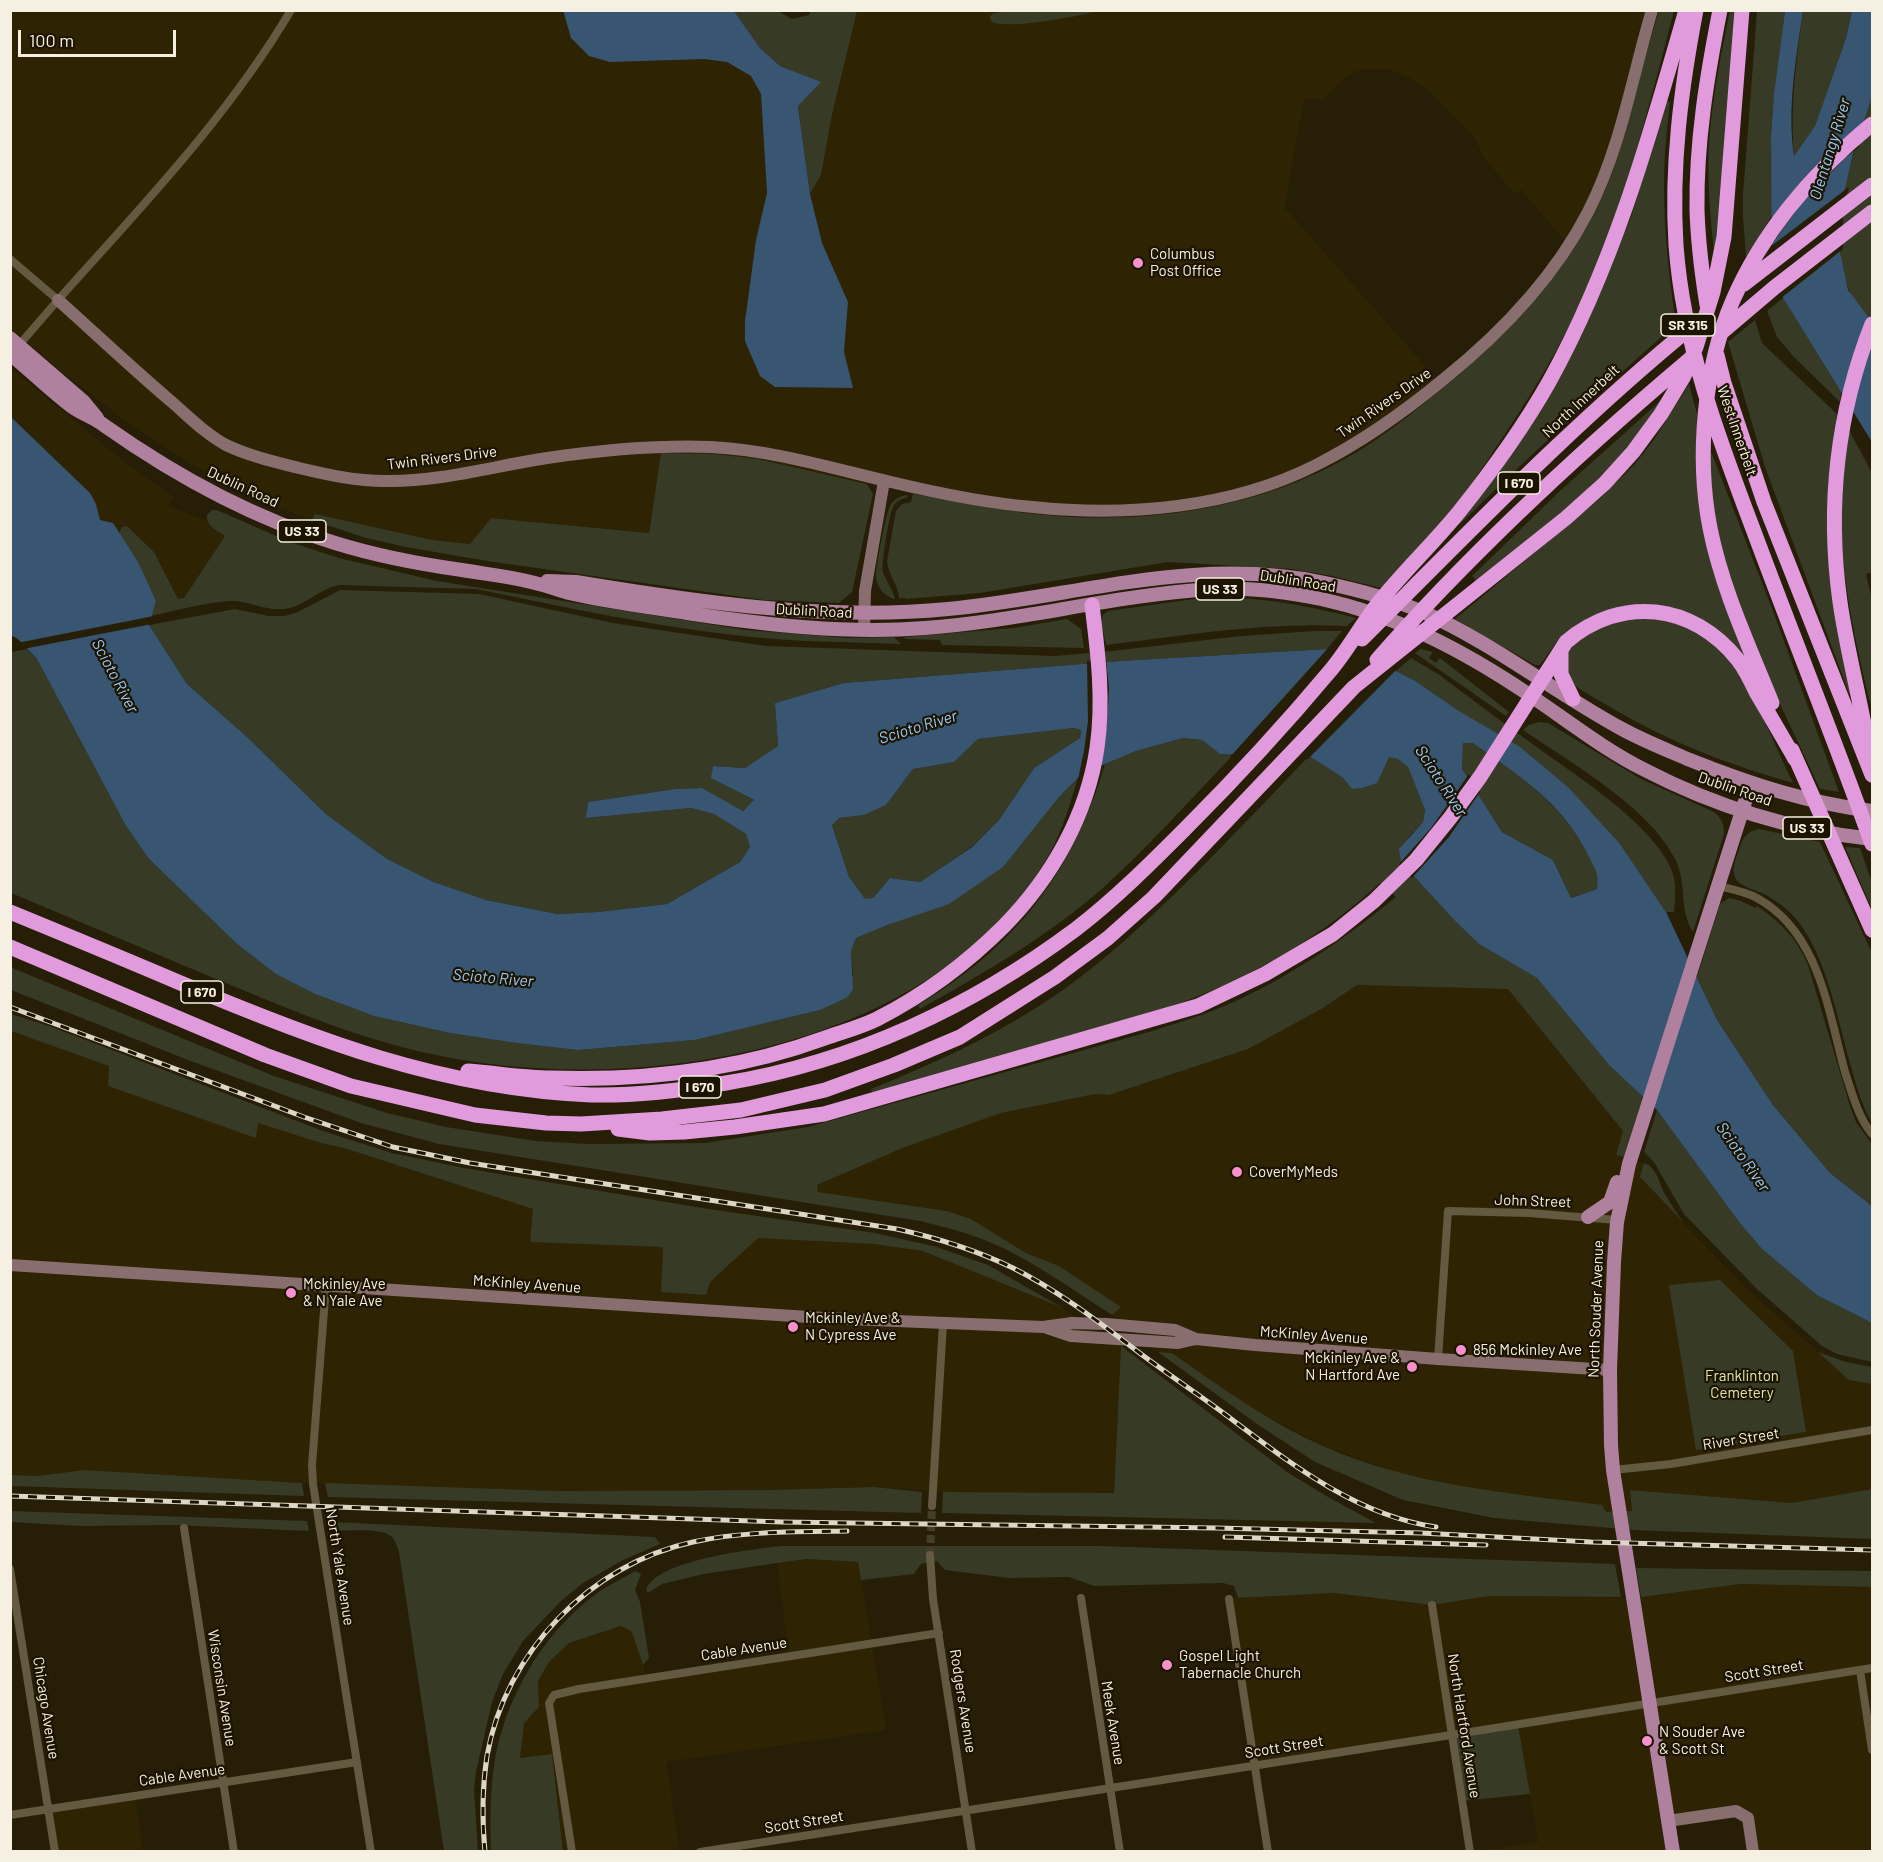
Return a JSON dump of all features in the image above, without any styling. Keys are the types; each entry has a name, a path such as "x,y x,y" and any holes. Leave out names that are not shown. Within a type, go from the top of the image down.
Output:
{"highway":[{"path":"1334,667 1376,606 1457,514 1500,458 1547,385 1594,291 1618,230 1636,180 1686,10"},
{"name":"West Innerbelt","path":"1696,10 1683,87 1675,177 1676,246 1684,308 1702,389 1872,844"},
{"name":"West Innerbelt","path":"1720,10 1708,67 1701,125 1697,211 1704,284 1715,344 1724,383 1764,502 1872,774"},
{"path":"1354,687 1450,612 1605,483 1654,424 1684,376 1704,325 1719,270 1725,227 1742,10"},
{"path":"1872,124 1839,151 1798,196 1761,246 1732,300 1719,343 1706,406 1703,443 1710,526 1719,564 1736,614 1795,759 1872,930"},
{"name":"North Innerbelt","path":"1334,667 1497,503 1634,376 1757,273 1872,185"},
{"name":"I 670","path":"10,947 266,1055 351,1086 475,1115 546,1123 581,1124 702,1116 784,1101 825,1090 894,1065 960,1037 1055,977 1108,938 1154,897 1244,804 1429,604 1506,525 1637,404 1775,287 1872,212"},
{"path":"1872,324 1848,396 1840,439 1834,512 1836,568 1872,774"},
{"path":"397,1064 550,1078 623,1077 689,1072 733,1065 811,1044 876,1019 949,975 990,940 1029,899 1054,863 1071,832 1087,790 1097,749 1100,693 1092,605"},
{"path":"581,1124 650,1133 684,1132 824,1114 1198,1006 1265,974 1333,934 1374,901 1416,860 1480,777 1561,648 1579,631 1598,620 1617,614 1657,611 1680,616 1721,641 1739,661 1795,759"},
{"path":"1561,648 1561,674 1572,699"},
{"name":"I 670","path":"10,912 251,1013 351,1050 397,1064 463,1079 531,1090 597,1095 692,1089 777,1075 861,1048 938,1015 1034,958 1079,926 1139,875 1218,796 1334,667"}],"main road":[{"name":"Twin Rivers Drive","path":"58,300 211,436 249,455 335,476 380,481 419,480 597,451 683,446 723,448 766,454 974,499 1033,507 1084,510 1151,508 1201,502 1274,483 1313,467 1347,449 1419,399 1469,359 1514,314 1553,267 1586,216 1607,168 1653,10"},
{"name":"Dublin Road","path":"13,345 75,409 100,422 135,448 179,475 259,515 334,543 411,562 526,581 573,594 760,624 800,628 864,630 924,628 997,621 1166,594 1215,589 1259,590 1320,599 1411,627 1472,658 1607,748 1643,770 1682,788 1743,810 1808,828 1872,839"},
{"path":"864,630 865,591 884,481"},
{"name":"Dublin Road","path":"526,581 576,582 765,607 864,613 994,604 1122,582 1190,574 1228,573 1284,577 1338,586 1421,611 1482,643 1642,739 1750,783 1789,796 1872,811"},
{"path":"1092,605 1125,593 1177,585 1217,583 1307,591 1338,586"},
{"name":"North Souder Avenue","path":"1672,1851 1613,1470 1610,1370 1617,1220 1627,1172 1750,783"},
{"path":"1588,1217 1610,1202 1616,1184 1627,1172"},
{"name":"McKinley Avenue","path":"10,1265 553,1302 943,1324 1042,1327 1071,1336 1178,1343 1196,1339 1438,1359 1610,1370"},
{"path":"1668,1821 1729,1811 1743,1814 1748,1818 1753,1851"}],"street":[{"path":"13,345 58,300 174,170 256,66 291,10"},
{"path":"10,260 58,300"},
{"path":"1718,886 1755,896 1785,917 1799,935 1811,955 1850,1088 1859,1112 1872,1134"},
{"name":"John Street","path":"1438,1359 1449,1211 1617,1220"},
{"name":"North Yale Avenue","path":"326,1286 312,1465 313,1484 371,1851"},
{"path":"932,1506 943,1324"},
{"name":"River Street","path":"1613,1470 1683,1462 1872,1430"},
{"name":"Wisconsin Avenue","path":"184,1528 234,1851"},
{"name":"Rodgers Avenue","path":"930,1555 931,1579 972,1851"},
{"name":"Chicago Avenue","path":"10,1569 55,1851"},
{"name":"Meek Avenue","path":"1081,1598 1120,1851"},
{"path":"1229,1599 1268,1851"},
{"name":"North Hartford Avenue","path":"1432,1605 1470,1851"},
{"name":"Cable Avenue","path":"572,1851 549,1703 554,1695 579,1689 939,1633"},
{"name":"Scott Street","path":"700,1851 1451,1736 1872,1668"},
{"path":"1860,1670 1872,1750"},
{"name":"Cable Avenue","path":"10,1815 357,1762"}],"shaded area":[{"path":"11,11 563,11 562,15 704,59 727,62 751,76 761,94 767,193 756,240 745,321 745,341 760,376 802,388 852,388 844,352 848,302 822,243 810,194 821,175 832,115 857,11 1659,11 1624,137 1610,177 1599,204 1573,251 1522,190 1515,194 1485,159 1474,137 1427,89 1403,74 1386,69 1354,72 1323,100 1304,98 1285,208 1444,387 1370,443 1308,477 1272,491 1193,511 1127,517 1057,516 913,494 758,459 661,453 649,533 491,518 470,544 432,540 315,514 312,520 250,496 193,465 132,426 54,366 11,328"},
{"path":"14,371 126,463 174,497 169,506 206,521 225,536 184,598 178,599 154,552 127,526 122,527 119,533 113,523 100,521 96,504 90,493 11,416 10,375"},
{"path":"1357,985 1508,989 1623,1131 1616,1155 1644,1163 1640,1177 1749,1291 1849,1379 1872,1384 1872,1489 1792,1503 1631,1490 1633,1511 1606,1512 1470,1488 1396,1472 1323,1446 1254,1409 1172,1353 1158,1352 1112,1315 1120,1307 1059,1266 1026,1253 971,1219 947,1211 817,1192 817,1185 905,1147 1001,1113 1095,1094 1109,1095 1248,1049 1323,1008"},
{"path":"11,1031 109,1066 256,1138 258,1123 344,1148 533,1209 530,1242 663,1247 661,1292 710,1282 758,1238 873,1244 923,1251 1063,1308 1121,1346 1114,1493 943,1492 874,1487 559,1491 302,1483 84,1470 38,1476 11,1475"},
{"path":"807,1559 858,1562 886,1730 667,1762 679,1851 563,1851 555,1773 520,1759 523,1723 539,1707 538,1681 549,1662 569,1643 621,1626 632,1632 642,1657 646,1678 789,1656 777,1563"},
{"path":"1741,1584 1872,1587 1872,1851 1753,1851 1743,1814 1668,1821 1673,1851 1481,1851 1538,1842 1518,1725 1255,1765 1229,1599 1334,1593 1432,1605 1489,1596 1633,1598"},
{"path":"135,1796 143,1851 55,1851 47,1810"}],"green space":[{"path":"734,11 778,11 792,19 809,15 811,11 857,11 832,115 821,175 810,194 798,105 820,82 780,66 760,48"},
{"path":"1098,11 1025,24 998,24 991,21 990,16 994,13"},
{"path":"1659,11 1674,11 1649,106 1610,231 1578,308 1543,374 1477,476 1440,525 1381,588 1291,569 1168,562 980,593 899,598 887,561 896,511 902,504 911,502 913,494 1040,515 1095,518 1169,514 1241,500 1276,490 1310,476 1358,451 1414,412 1454,379 1516,321 1553,277 1585,230 1599,204 1618,156"},
{"path":"1730,11 1736,11 1715,258 1709,200 1710,126"},
{"path":"1757,11 1785,11 1771,135 1773,214 1746,258 1743,195"},
{"path":"1803,11 1852,11 1846,38 1815,126 1794,156 1793,101"},
{"path":"1872,97 1872,322 1848,288 1842,264 1840,240 1844,192"},
{"path":"1666,101 1670,102 1664,185 1665,220 1676,324 1566,422 1460,524 1458,522 1575,345 1605,282 1632,214"},
{"path":"1783,298 1841,392 1840,402 1777,337 1767,311"},
{"path":"1755,320 1762,343 1837,414 1828,483 1828,516 1854,694 1850,696 1765,467 1728,342"},
{"path":"1689,384 1697,414 1696,459 1699,499 1711,564 1745,654 1742,656 1706,623 1608,610 1590,617 1570,630 1556,643 1540,665 1535,665 1455,619 1598,500 1634,465 1653,441"},
{"path":"1667,395 1612,467 1541,531 1476,581 1472,576 1561,490"},
{"path":"1849,430 1872,473 1872,572 1866,574 1872,599 1872,710 1852,621 1841,532 1842,471"},
{"path":"661,453 714,454 758,459 867,484 873,494 852,592 839,603 764,600 487,561 406,547 366,538 312,520 315,514 432,540 470,544 491,518 649,533"},
{"path":"1709,454 1712,454 1776,619 1839,792 1820,789 1780,704 1725,569 1710,490"},
{"path":"907,495 908,497 901,499 893,507 884,550 883,572 894,594 894,599 884,593 878,585 877,564 891,504 894,500"},
{"path":"212,510 217,510 287,541 339,558 437,581 746,630 848,638 894,637 901,644 775,639 700,631 604,615 476,589 339,585 291,608 271,609 225,601 151,616 156,601 119,533 122,527 127,526 154,552 178,599 184,598 225,536 208,522 207,515"},
{"path":"340,590 479,594 613,623 766,646 1055,656 1241,636 1342,631 1327,649 1120,661 844,683 775,703 778,746 745,768 713,766 712,778 755,801 742,811 702,788 675,789 588,802 587,818 691,808 714,814 746,834 750,847 740,862 667,904 559,914 486,900 434,882 387,859 326,814 246,736 187,684 149,625 235,609 269,616 284,616 298,612"},
{"path":"1237,598 1297,605 1356,618 1347,626 1256,628 1106,645 1101,622 1103,615 1108,611 1194,599"},
{"path":"1633,618 1679,624 1704,637 1719,650 1745,684 1793,783 1720,759 1667,737 1576,686 1570,677 1565,661 1567,651 1582,637"},
{"path":"1067,619 1081,629 1084,648 942,645 940,640 905,639 904,637 1013,628"},
{"path":"27,649 37,659 126,826 149,859 236,943 277,974 315,994 374,1016 450,1033 516,1043 578,1050 695,1040 820,1010 853,975 851,951 856,938 890,924 1058,798 1078,778 1055,844 999,921 933,976 856,1017 771,1046 681,1063 591,1069 503,1065 422,1052 314,1019 11,893 11,652"},
{"path":"1421,649 1433,652 1429,658 1436,663 1440,658 1509,712 1506,716 1415,653"},
{"path":"1411,658 1438,674 1593,787 1632,819 1663,854 1672,871 1675,886 1674,912 1666,912 1620,844 1459,711 1414,680 1396,671"},
{"path":"1540,722 1548,723 1641,779 1714,812 1719,817 1723,824 1724,834 1693,932 1686,915 1679,870 1664,842 1648,823 1608,788 1523,730 1529,725"},
{"path":"1074,728 1081,730 1080,738 1034,768 999,820 971,847 920,882 890,878 873,898 865,900 849,877 832,824 839,818 864,815 886,805 913,769 954,762 978,739"},
{"path":"1183,738 1202,740 1220,754 1234,754 1137,856 1082,906 1014,953 920,1009 918,1005 953,982 990,953 1034,906 1052,881 1083,825 1105,764 1136,751"},
{"path":"1463,743 1473,743 1522,779 1552,805 1577,836 1588,855 1597,875 1597,889 1571,898 1553,860 1502,832 1462,769"},
{"path":"1309,756 1342,777 1352,789 1376,783 1388,756 1398,759 1408,767 1425,810 1423,822 1408,838 1401,862 1479,944 1537,978 1609,1065 1643,1097 1624,1157 1616,1155 1623,1131 1508,989 1357,985 1323,1008 1248,1049 1109,1095 1095,1094 1001,1113 905,1147 817,1185 818,1192 947,1211 971,1219 1026,1253 1059,1266 1121,1307 1112,1315 1023,1259 992,1243 956,1230 920,1221 439,1144 361,1123 188,1060 11,990 10,967 274,1076 387,1113 446,1127 536,1141 588,1144 705,1143 808,1127 1152,1031 1206,1013 1238,1000 1280,978 1359,926 1396,897 1380,883 1311,937 1262,966 1210,991 1139,1016 872,1093 871,1089 937,1061 1001,1029 1042,1004 1084,974 1123,942 1180,889"},
{"path":"1759,829 1820,842 1872,953 1872,1123 1859,1094 1826,976 1812,943 1799,923 1786,909 1766,895 1740,883 1735,877 1734,864 1745,836"},
{"path":"1845,847 1860,848 1872,883 1872,909"},
{"path":"1729,898 1756,908 1757,906 1765,912 1787,931 1804,955 1850,1106 1856,1122 1872,1144 1872,1206 1830,1173 1773,1105 1717,1020 1697,977 1720,904"},
{"path":"11,1014 52,1027 323,1131 392,1153 464,1168 702,1208 875,1233 937,1247 988,1265 1063,1308 923,1251 873,1244 758,1238 710,1282 706,1295 661,1292 663,1247 530,1242 533,1209 344,1148 258,1123 256,1138 108,1086 109,1066 11,1031"},
{"path":"1657,1110 1739,1222 1762,1249 1818,1296 1872,1323 1872,1362 1837,1354 1822,1346 1757,1289 1684,1214 1654,1162 1644,1152"},
{"path":"1644,1163 1655,1172 1665,1194 1684,1223 1640,1177"},
{"name":"Franklinton Cemetery","path":"1720,1280 1793,1351 1806,1432 1696,1450 1669,1285"},
{"path":"1121,1346 1287,1472 1376,1523 942,1513 943,1492 1114,1493"},
{"path":"1158,1352 1172,1353 1246,1403 1303,1437 1390,1470 1460,1486 1602,1505 1606,1512 1632,1511 1630,1490 1792,1503 1872,1489 1872,1539 1634,1530 1494,1518 1403,1500 1315,1462 1257,1424"},
{"path":"1818,1352 1846,1362 1872,1367 1872,1384 1849,1380"},
{"path":"84,1470 302,1483 304,1496 11,1486 11,1475 38,1476"},
{"path":"325,1483 559,1491 874,1487 922,1492 921,1513 328,1497"},
{"path":"10,1511 307,1521 309,1531 174,1525 81,1526 11,1522"},
{"path":"332,1522 655,1537 660,1544 623,1560 583,1583 561,1601 523,1641 503,1674 492,1702 476,1772 474,1790 478,1851 444,1851 396,1542 389,1535 378,1531 332,1531"},
{"path":"780,1546 1100,1546 1615,1564 1621,1597 1489,1596 1432,1605 1334,1593 1238,1598 1234,1586 1223,1583 1094,1586 1069,1577 1009,1578 945,1570 937,1561 921,1564 914,1574 861,1580 858,1562 807,1559 704,1574 662,1584 648,1593 646,1590 653,1580 685,1564 727,1554"},
{"path":"1636,1568 1872,1571 1872,1587 1741,1584 1641,1597"},
{"path":"635,1571 641,1574 635,1590 640,1602 649,1658 643,1665 632,1632 621,1626 569,1643 549,1662 538,1681 539,1707 524,1723 520,1758 552,1754 563,1851 491,1851 493,1773 497,1747 514,1697 541,1651 557,1630 601,1591"},
{"path":"1518,1725 1530,1794 1462,1801 1451,1735"}],"water":[{"path":"563,10 734,11 760,48 780,66 821,82 798,106 810,194 822,243 848,302 844,352 853,388 775,387 760,376 745,341 745,321 756,240 767,193 761,94 751,76 727,62 704,59 610,62 589,56 571,38"},
{"name":"Olentangy River","path":"1785,11 1803,11 1792,101 1794,156 1815,126 1846,38 1852,11 1872,11 1872,97 1853,154 1840,210 1840,252 1848,290 1872,322 1872,442 1783,298 1772,262 1771,135"},
{"name":"Scioto River","path":"10,416 90,493 96,504 100,520 113,523 138,562 156,601 149,625 187,684 246,736 326,814 387,859 434,882 486,900 558,914 667,904 740,862 750,847 746,834 714,814 691,808 586,818 588,802 675,789 702,788 743,811 754,800 711,778 713,766 745,768 778,746 775,703 844,683 1120,661 1327,649 1366,657 1414,680 1459,711 1520,747 1569,788 1620,844 1666,912 1717,1020 1773,1105 1830,1173 1872,1206 1872,1323 1818,1296 1762,1249 1739,1222 1657,1110 1609,1065 1537,978 1479,944 1401,862 1399,849 1423,822 1425,810 1408,767 1398,759 1389,757 1377,783 1352,789 1342,777 1309,756 1220,754 1202,740 1183,738 1136,751 1078,778 1058,798 1003,867 949,904 856,938 851,951 853,989 848,997 820,1010 695,1040 578,1050 450,1033 374,1016 315,994 276,974 236,943 149,859 126,826 37,659 18,639 11,635","holes":["1074,728 1081,730 1080,738 1034,768 999,820 972,847 920,882 890,878 873,898 865,899 849,877 832,825 839,818 864,815 886,805 913,769 954,762 978,739","1463,743 1473,743 1523,779 1565,819 1594,868 1597,875 1597,889 1571,898 1553,860 1502,832 1462,769"]}],"pier":[{"path":"1868,120 1859,147 1803,201 1770,247 1849,187 1843,210 1843,249 1780,299 1769,262 1770,223 1786,199 1813,168 1841,141"},
{"path":"154,616 152,624 23,649 17,643"},
{"path":"1329,647 1366,655 1398,668 1308,759 1230,757"},
{"path":"1106,659 1109,689 1107,724 1100,769 1077,784 1088,721 1087,661"},
{"path":"1469,774 1480,792 1449,837 1412,878 1399,864 1431,828"}],"tunnel":[{"path":"930,1555 932,1506"}],"railway":[{"path":"10,1007 304,1117 393,1147 470,1163 897,1229 971,1250 1013,1268 1063,1297 1274,1451 1325,1484 1378,1511 1406,1521 1436,1527"},
{"path":"10,1496 782,1522 1421,1533 1591,1542 1872,1550"},
{"path":"485,1852 484,1780 487,1756 497,1718 512,1682 533,1649 558,1619 587,1592 620,1570 655,1553 693,1542 750,1534 847,1531"},
{"path":"1225,1537 1486,1545"}],"place":[{"name":"Columbus Post Office","path":"1138,263"},
{"name":"CoverMyMeds","path":"1237,1172"},
{"name":"Mckinley Ave & N Yale Ave","path":"291,1293"},
{"name":"Mckinley Ave & N Cypress Ave","path":"793,1327"},
{"name":"856 Mckinley Ave","path":"1461,1350"},
{"name":"Mckinley Ave & N Hartford Ave","path":"1412,1367"},
{"name":"Gospel Light Tabernacle Church","path":"1167,1665"},
{"name":"N Souder Ave & Scott St","path":"1647,1741"}]}
